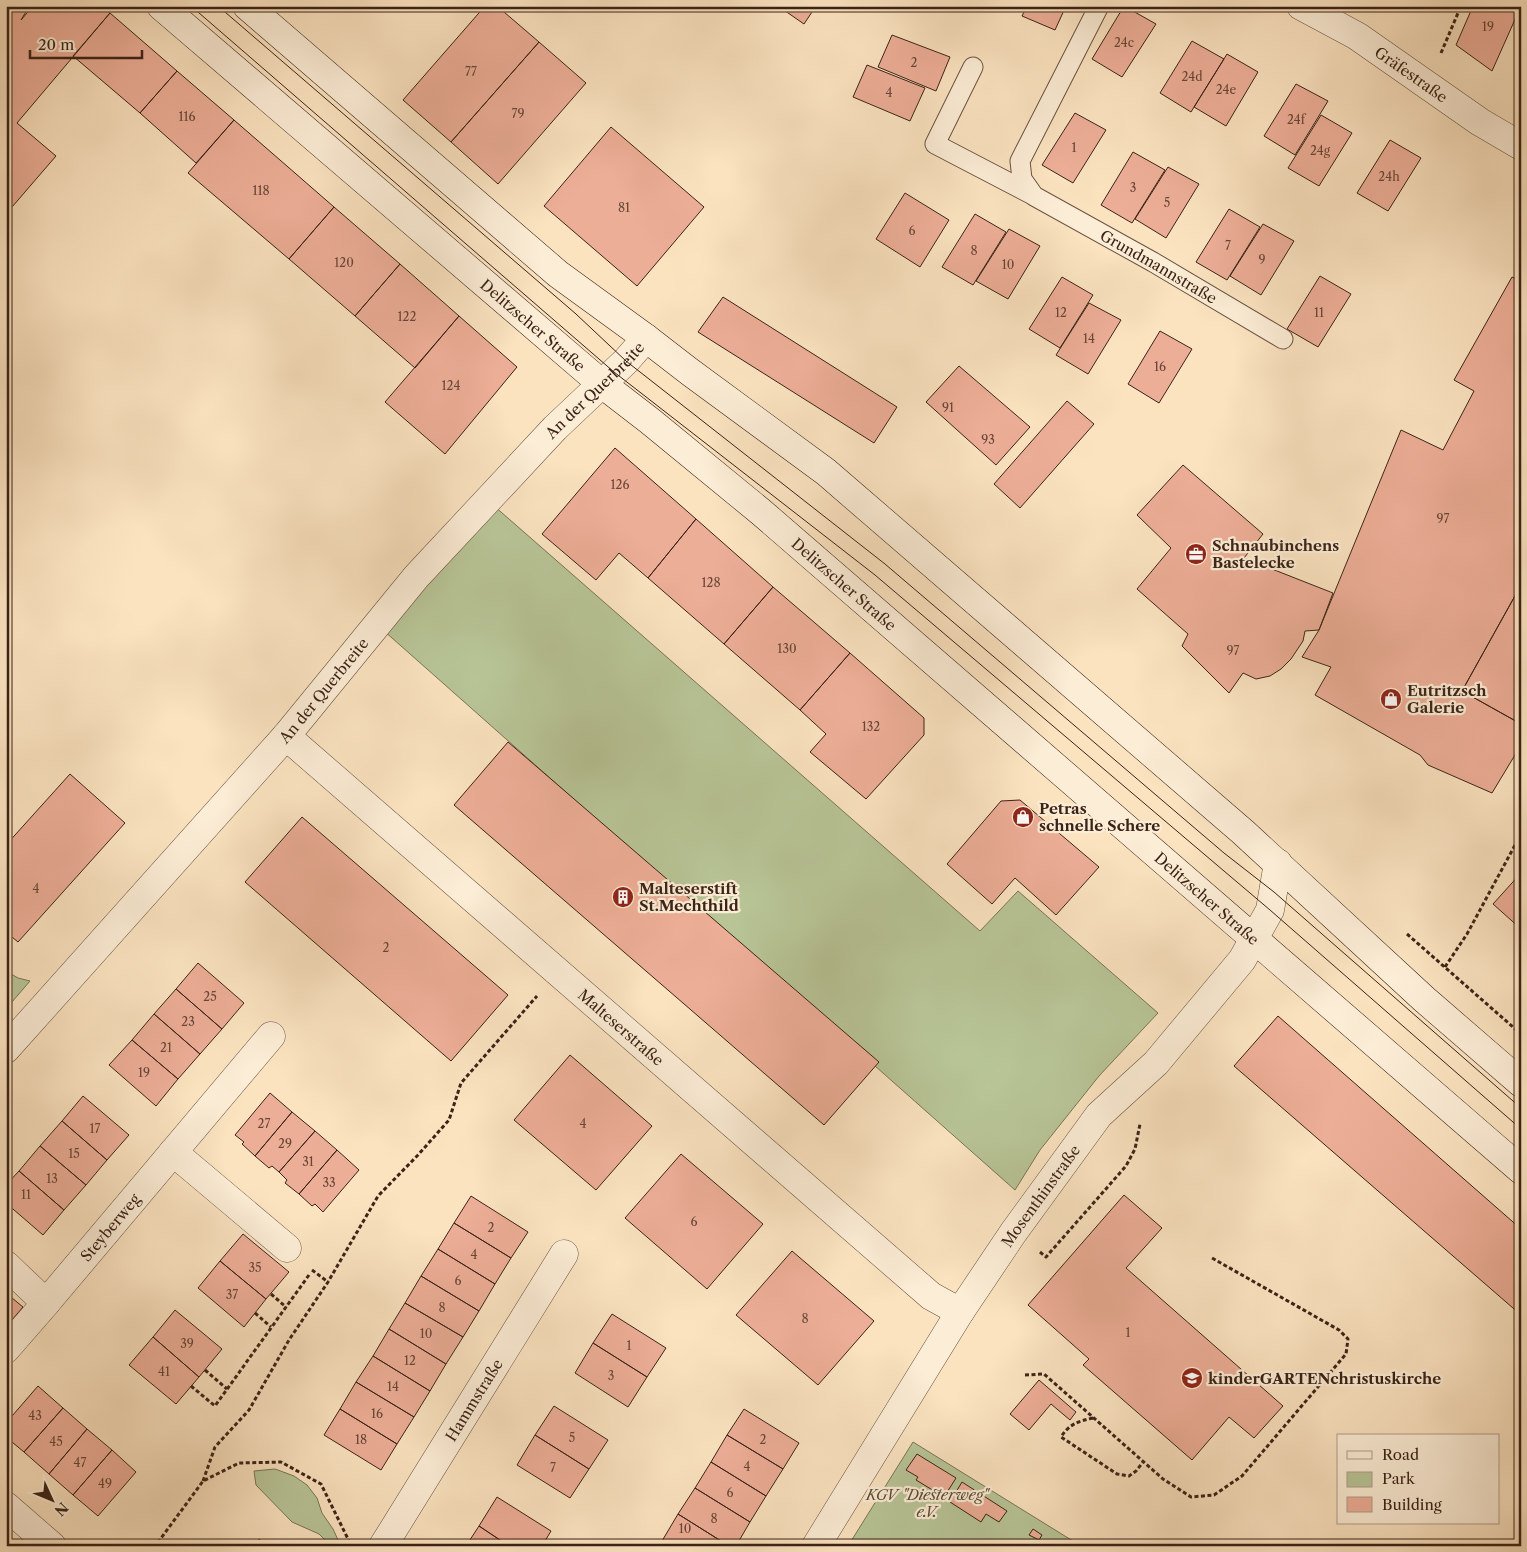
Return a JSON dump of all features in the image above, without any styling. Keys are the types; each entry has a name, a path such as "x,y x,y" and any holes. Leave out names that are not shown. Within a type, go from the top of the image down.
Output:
{"street":[{"name":"Delitzscher Straße","path":"161,6 602,384 761,512 1521,1170"},
{"path":"247,6 558,274 826,472 1278,863 1424,999 1521,1083"},
{"name":"Gräfestraße","path":"1301,6 1357,36 1426,86 1480,122 1521,146"},
{"name":"An der Querbreite","path":"6,1049 286,736 416,577 555,428 626,361 646,338"},
{"name":"Malteserstraße","path":"286,736 931,1296 960,1312"},
{"name":"Mosenthinstraße","path":"823,1543 960,1312 1013,1233 1099,1115 1156,1062 1242,960 1270,910 1278,863"},
{"name":"Steyberweg","path":"6,1349 271,1036"},
{"path":"173,1152 287,1248"},
{"name":"Hammstraße","path":"384,1546 564,1254"},
{"path":"6,1265 46,1303"},
{"path":"6,1506 52,1546"}],"lane":[{"path":"1034,196 1022,179 1020,161 1099,6"},
{"name":"Grundmannstraße","path":"973,67 936,144 1153,262 1283,339"}],"path":[{"path":"1426,86 1461,6"},
{"path":"1424,999 1467,934 1521,834"},
{"path":"152,1546 159,1541 203,1480 215,1446 249,1410 289,1340 328,1282 378,1196 449,1120 461,1083 542,990"},
{"path":"1013,1233 1046,1257 1126,1166 1135,1149 1140,1122"},
{"path":"1025,1376 1044,1374 1163,1479 1191,1497 1214,1496 1242,1476 1346,1354 1348,1339 1339,1330 1212,1258"},
{"path":"191,1386 215,1406 312,1270 328,1282"},
{"path":"271,1294 286,1307"},
{"path":"255,1313 271,1327"},
{"path":"204,1370 227,1389"},
{"path":"1094,1418 1077,1421 1066,1428 1061,1437 1116,1474 1129,1476 1144,1461"},
{"path":"203,1480 239,1463 281,1462 321,1484 352,1546"}],"green space":[{"path":"493,505 980,931 1018,891 1158,1013 1099,1076 1040,1150 1015,1190 383,630"},
{"path":"6,971 18,978 30,981 6,1009"},
{"name":"KGV \"Diesterweg\" e.V.","path":"913,1442 1081,1546 848,1546"},
{"path":"275,1469 294,1476 307,1485 317,1498 322,1513 339,1542 328,1543 319,1534 292,1522 256,1485 254,1471"}],"building":[{"path":"6,6 23,6 27,10 21,20 33,6 102,6 110,13 17,123 56,156 6,214"},
{"path":"485,6 497,6 539,42 451,142 403,100"},
{"path":"778,6 816,6 804,24"},
{"path":"1027,6 1066,6 1055,30 1022,16"},
{"path":"1124,6 1156,24 1122,77 1092,59"},
{"path":"1473,6 1521,6 1492,71 1456,45"},
{"path":"110,13 177,71 140,113 73,56"},
{"path":"892,35 950,57 936,91 878,67"},
{"path":"1192,41 1224,59 1191,112 1160,93"},
{"path":"539,42 586,83 498,184 451,142"},
{"path":"1227,54 1258,72 1226,126 1194,107"},
{"path":"867,65 925,88 910,121 853,97"},
{"path":"177,71 234,120 196,163 140,113"},
{"path":"1296,84 1328,101 1295,155 1264,136"},
{"path":"1075,113 1106,130 1073,183 1042,165"},
{"path":"1321,115 1352,133 1319,186 1288,168"},
{"path":"234,120 334,207 289,259 188,173"},
{"path":"611,127 704,207 637,286 544,206"},
{"path":"1390,140 1421,158 1388,211 1357,193"},
{"path":"1133,152 1165,170 1132,223 1101,205"},
{"path":"1168,167 1199,184 1166,238 1135,219"},
{"path":"905,193 949,220 920,267 876,239"},
{"path":"334,207 400,264 355,316 289,259"},
{"path":"1229,209 1260,227 1227,280 1196,262"},
{"path":"975,214 1006,232 973,285 942,267"},
{"path":"1263,224 1294,241 1261,295 1230,276"},
{"path":"1009,229 1040,246 1008,299 976,281"},
{"path":"400,264 459,316 415,368 355,316"},
{"path":"1320,276 1351,294 1318,347 1287,329"},
{"path":"1062,277 1093,295 1060,348 1029,329"},
{"path":"1512,277 1521,281 1521,585 1462,691 1521,724 1521,745 1492,793 1428,765 1420,755 1315,695 1331,667 1302,657 1319,630 1401,430 1443,450 1474,391 1454,380"},
{"path":"723,297 897,407 874,443 698,332"},
{"path":"1089,303 1121,320 1088,374 1056,355"},
{"path":"459,316 517,367 445,454 385,402"},
{"path":"1160,331 1192,349 1159,403 1128,384"},
{"path":"959,366 1030,427 996,465 926,402"},
{"path":"1067,401 1094,424 1020,508 994,484"},
{"path":"615,448 696,519 648,578 619,553 596,580 542,534"},
{"path":"1183,465 1263,534 1244,558 1333,593 1319,630 1305,631 1303,641 1291,659 1281,669 1270,676 1256,679 1243,673 1229,693 1182,646 1188,634 1137,589 1171,548 1137,515"},
{"path":"696,519 773,587 724,644 648,578"},
{"path":"1521,585 1521,724 1462,691"},
{"path":"773,587 850,653 800,710 724,644"},
{"path":"850,653 924,718 924,735 866,799 810,752 826,734 800,710"},
{"name":"Malteserstift St.Mechthild","path":"508,742 879,1062 824,1125 454,805"},
{"path":"70,774 125,823 18,942 6,932 6,845"},
{"path":"1020,800 1099,867 1056,915 1015,878 992,904 947,864 1001,801"},
{"path":"302,817 508,995 451,1061 245,882"},
{"path":"1521,873 1521,929 1493,904"},
{"path":"198,963 244,1003 222,1029 176,989"},
{"path":"176,989 222,1029 200,1054 154,1014"},
{"path":"154,1014 200,1054 178,1079 132,1040"},
{"path":"1278,1016 1521,1229 1521,1315 1234,1066"},
{"path":"132,1040 178,1079 156,1106 109,1065"},
{"path":"570,1055 652,1126 596,1190 514,1120"},
{"path":"270,1093 292,1112 255,1156 242,1144 244,1142 235,1135"},
{"path":"83,1096 129,1135 107,1160 62,1121"},
{"path":"292,1112 315,1131 279,1172 272,1166 269,1168 255,1156"},
{"path":"62,1121 107,1160 86,1185 40,1146"},
{"path":"315,1131 337,1150 299,1194 285,1183 287,1180 279,1172"},
{"path":"40,1146 86,1185 64,1210 19,1171"},
{"path":"337,1150 359,1170 323,1212 315,1204 312,1206 299,1194"},
{"path":"681,1154 763,1224 707,1289 625,1218"},
{"path":"19,1171 64,1210 43,1235 6,1203 6,1185"},
{"path":"1124,1195 1162,1228 1126,1268 1283,1406 1254,1438 1229,1417 1192,1460 1083,1365 1089,1359 1028,1305"},
{"path":"471,1196 528,1232 511,1258 454,1223"},
{"path":"454,1223 511,1258 495,1284 438,1249"},
{"path":"243,1234 289,1272 266,1299 220,1261"},
{"path":"438,1249 495,1284 479,1311 421,1276"},
{"path":"792,1251 874,1321 818,1385 736,1315"},
{"path":"220,1261 266,1299 244,1327 198,1288"},
{"path":"421,1276 479,1311 463,1337 405,1303"},
{"path":"6,1293 23,1307 6,1327"},
{"path":"405,1303 463,1337 446,1364 389,1329"},
{"path":"175,1310 222,1349 199,1377 153,1337"},
{"path":"612,1314 666,1348 647,1377 593,1343"},
{"path":"389,1329 446,1364 430,1391 373,1356"},
{"path":"153,1337 199,1377 176,1404 129,1365"},
{"path":"593,1343 647,1377 628,1407 575,1373"},
{"path":"373,1356 430,1391 414,1417 356,1382"},
{"path":"1039,1380 1076,1412 1070,1420 1051,1404 1029,1430 1010,1414"},
{"path":"356,1382 414,1417 397,1444 340,1409"},
{"path":"38,1386 63,1408 24,1452 6,1437 6,1423"},
{"path":"554,1406 608,1440 589,1469 535,1435"},
{"path":"63,1408 87,1429 49,1474 24,1452"},
{"path":"340,1409 397,1444 381,1470 324,1435"},
{"path":"744,1409 799,1443 783,1469 727,1435"},
{"path":"87,1429 112,1450 73,1495 49,1474"},
{"path":"535,1435 589,1469 570,1498 517,1465"},
{"path":"727,1435 783,1469 766,1496 711,1462"},
{"path":"112,1450 136,1472 98,1516 73,1495"},
{"path":"917,1454 956,1478 944,1497 916,1480 918,1477 906,1470"},
{"path":"711,1462 766,1496 750,1522 695,1488"},
{"path":"962,1482 1007,1511 999,1522 986,1514 981,1522 950,1502"},
{"path":"695,1488 750,1522 736,1546 729,1546 678,1514"},
{"path":"497,1497 551,1531 542,1546 509,1546 479,1526"},
{"path":"678,1514 729,1546 669,1546 662,1541"},
{"path":"479,1526 509,1546 466,1546"},
{"path":"1033,1529 1042,1535 1039,1540 1029,1535"},
{"path":"259,1539 269,1546 255,1546"}],"tram line":[{"path":"191,6 614,372 875,575 1270,910 1521,1129"},
{"path":"218,6 576,314 626,361 885,564 1224,853 1274,892 1521,1108"}],"place":[{"name":"Schnaubinchens Bastelecke","path":"1196,554"},
{"name":"Eutritzsch Galerie","path":"1391,699"},
{"name":"Petras schnelle Schere","path":"1023,817"},
{"name":"Malteserstift St.Mechthild","path":"623,897"},
{"name":"kinderGARTENchristuskirche","path":"1192,1378"}]}
